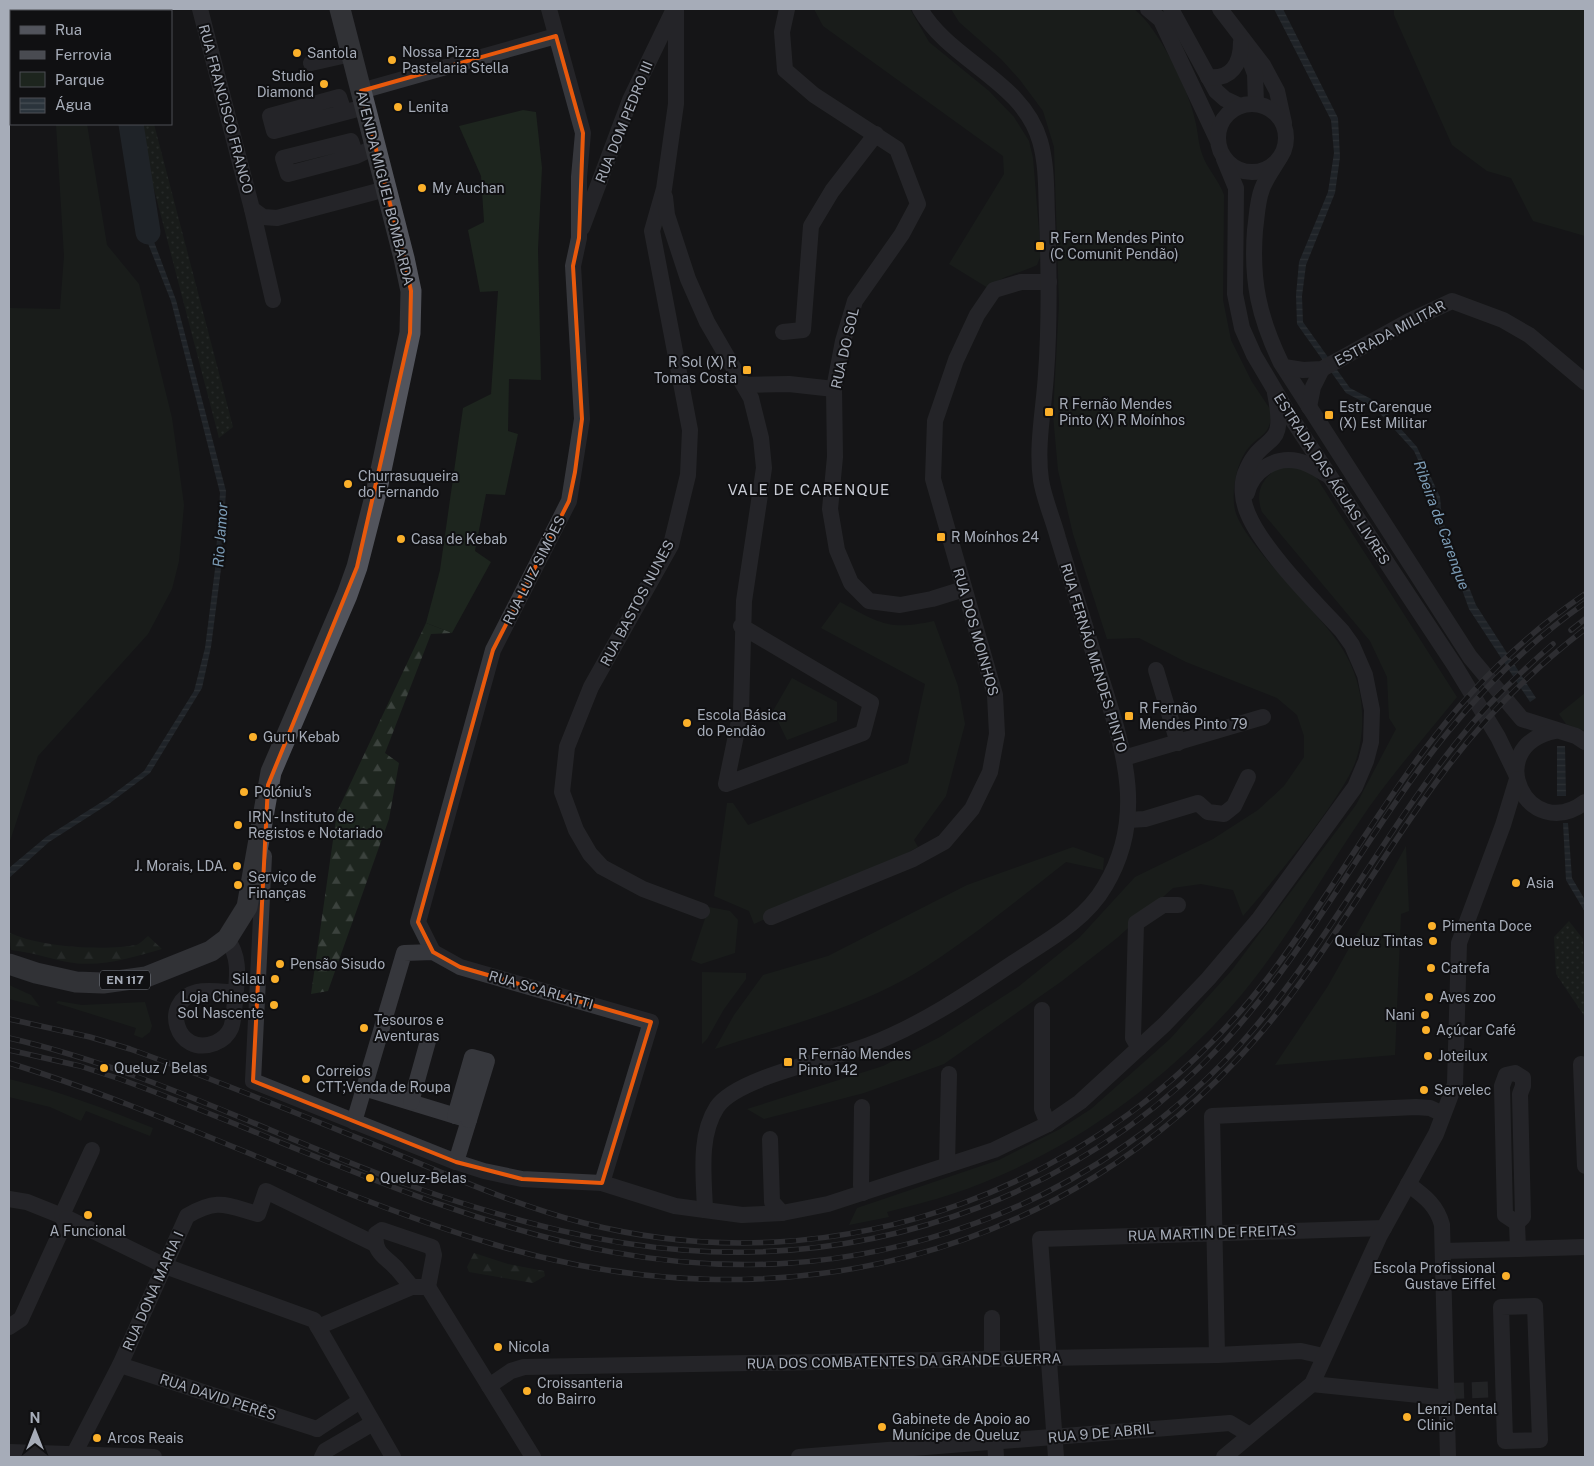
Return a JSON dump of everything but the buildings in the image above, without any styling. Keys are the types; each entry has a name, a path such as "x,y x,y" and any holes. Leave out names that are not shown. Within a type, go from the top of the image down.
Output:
{"main road":[{"name":"AVENIDA MIGUEL BOMBARDA","path":"9,964 36,973 76,982 118,981 146,977 211,951 227,939 247,907 271,772 336,625 358,567 377,489 410,334 411,291 340,9"}],"street":[{"name":"RUA FRANCISCO FRANCO","path":"200,9 252,209 273,300"},
{"name":"RUA LUIZ SIMÕES","path":"433,952 418,922 493,650 569,501 582,419 573,266 578,238 579,177 583,133 549,9"},
{"name":"RUA BASTOS NUNES","path":"675,9 676,104 664,190 652,231 690,430 688,474 671,545 591,687 567,747 562,792 576,830 590,854 602,867 643,889 702,911"},
{"name":"RUA DOM PEDRO III","path":"578,238 630,100 675,9"},
{"name":"RUA DO SOL","path":"787,9 782,32 785,70 814,95 897,149 918,204 902,234 855,301 843,341 834,389 835,457 830,509 837,550 851,583 869,601 900,605 932,599 964,589"},
{"name":"RUA FERNÃO MENDES PINTO","path":"705,1210 707,1132 719,1104 732,1092 785,1072 867,1046 902,1031 938,1012 1067,927 1088,910 1103,890 1117,862 1128,820 1129,790 1122,744 1041,482 1041,428 1046,376 1049,282 1044,156 1033,124 1012,96 933,29 920,9"},
{"path":"1148,9 1161,20 1217,139 1224,159 1232,166 1252,173 1262,171 1279,159 1284,150 1285,128 1277,91 1263,65 1241,39 1220,9"},
{"path":"1170,9 1208,78 1220,95 1274,112 1285,128"},
{"path":"344,112 363,99 556,36"},
{"path":"1217,139 1223,119 1248,105 1254,74 1241,39"},
{"path":"1208,78 1218,78 1237,66 1241,56 1241,39"},
{"path":"311,63 351,54"},
{"path":"783,332 803,330 812,226 832,191 876,134"},
{"path":"356,156 375,146"},
{"name":"ESTRADA DAS ÁGUAS LIVRES","path":"1224,159 1236,188 1235,273 1239,313 1242,328 1254,355 1275,393 1455,666 1498,737 1521,791 1534,806"},
{"name":"ESTRADA DAS ÁGUAS LIVRES","path":"1279,159 1262,187 1259,198 1254,263 1258,300 1264,324 1284,367 1470,657 1522,719 1576,736 1585,742"},
{"name":"RUA FRANCISCO FRANCO","path":"252,209 263,217 277,218 386,189"},
{"path":"664,190 666,215 688,279 707,322 751,398 761,438 764,468 750,551 742,626 741,711 726,784 863,733 871,703 742,626"},
{"name":"RUA DOS MOINHOS","path":"771,917 912,859 944,842 972,809 990,772 997,734 995,695 933,479 935,421 956,360 977,315 994,290 1021,282 1049,282"},
{"name":"ESTRADA MILITAR","path":"1284,367 1303,370 1322,369 1452,301 1503,320 1529,335 1585,382"},
{"name":"ESTRADA MILITAR","path":"1309,407 1313,387 1322,369"},
{"path":"744,385 789,384 834,389"},
{"path":"268,785 253,1082 456,1162 522,1179 602,1184 675,1206 742,1215 782,1213 828,1204 994,1150 1048,1124 1080,1102 1139,1048 1208,979 1259,919 1354,787 1362,773 1371,742 1372,710 1370,688 1352,645 1270,548 1254,525 1244,503 1242,492 1247,469 1254,457 1276,436 1278,431 1279,414 1275,393"},
{"path":"1244,503 1248,489 1257,474 1277,461 1299,461 1330,476"},
{"path":"1156,670 1178,743"},
{"path":"1124,758 1263,717"},
{"path":"1224,1457 1312,1384 1323,1356 1384,1228 1436,1134 1455,1084 1459,943 1503,825 1520,755 1528,742 1542,733 1557,730"},
{"path":"1128,820 1145,819 1198,803 1208,812 1224,814 1234,806 1248,777"},
{"path":"1503,825 1517,814 1534,806 1556,813 1569,811 1585,802"},
{"path":"1139,1048 1133,1038 1136,924 1163,905 1178,905"},
{"path":"227,939 236,954 236,993"},
{"path":"354,1122 404,953 433,952"},
{"name":"RUA SCARLATTI","path":"433,952 460,967 651,1022 602,1184"},
{"path":"1042,1010 1042,1109 1048,1124"},
{"path":"411,1102 428,1041"},
{"path":"1581,1064 1585,1166"},
{"path":"1517,1223 1505,1215 1502,1086 1506,1075 1515,1073 1523,1078 1520,1094 1523,1217 1517,1223 1518,1249"},
{"path":"947,1165 949,1074"},
{"path":"364,1088 462,1118 456,1162"},
{"path":"862,1106 861,1185 863,1193"},
{"path":"1217,1355 1212,1116 1416,1107 1430,1108 1443,1114"},
{"path":"770,1140 772,1202 782,1213"},
{"path":"9,1327 21,1319 92,1150"},
{"path":"1408,1184 1432,1202 1439,1214 1444,1251 1448,1457"},
{"name":"RUA DONA MARIA I","path":"74,1454 120,1365 187,1216 206,1205 219,1203 258,1214 266,1191 375,1244"},
{"path":"9,1199 27,1202 65,1217 165,1266 314,1320 393,1457"},
{"name":"RUA MARTIN DE FREITAS","path":"1049,1358 1040,1239 1384,1228"},
{"path":"318,1327 420,1287 434,1256 432,1247 382,1230 376,1234 375,1244 379,1254 420,1287 489,1386 533,1457"},
{"path":"1444,1251 1585,1247"},
{"path":"1535,1306 1540,1440 1505,1441 1501,1307 1535,1306"},
{"path":"992,1318 992,1359"},
{"name":"RUA DOS COMBATENTES DA GRANDE GUERRA","path":"489,1386 511,1371 524,1367 1217,1355 1301,1351 1323,1356"},
{"path":"1049,1358 1056,1457"},
{"name":"RUA DAVID PERÊS","path":"120,1365 317,1429"},
{"path":"1312,1384 1448,1398"},
{"path":"360,1401 317,1429 324,1454 373,1423"},
{"name":"RUA 9 DE ABRIL","path":"799,1457 996,1449 1054,1437 1230,1422 1250,1435"},
{"path":"10,1454 154,1457"}],"highlighted area":[{"path":"556,36 583,133 579,238 573,266 582,419 575,472 569,501 493,650 418,922 433,952 460,967 651,1022 602,1183 522,1179 456,1162 253,1081 268,785 357,567 410,333 411,291 361,91"}],"green space":[{"path":"814,9 910,9 929,42 989,91 1014,117 1029,141 1033,158 1041,255 1037,265 1006,277 988,288 949,264 1004,174 1003,156 823,26"},
{"path":"951,9 1134,9 1153,30 1171,60 1192,107 1202,154 1224,195 1223,300 1231,340 1252,382 1272,412 1269,427 1242,457 1234,488 1235,510 1253,543 1325,626 1347,657 1357,682 1362,709 1359,750 1346,781 1318,823 1243,916 1233,890 1201,884 1173,888 1117,938 1062,981 944,1064 864,1093 764,1119 747,1109 883,1066 940,1037 1018,987 1080,937 1135,877 1213,839 1258,810 1284,786 1304,757 1304,736 1297,715 1277,698 1186,662 1139,638 1107,639 1073,534 1058,470 1053,415 1059,305 1054,147 1043,111 1020,80 1001,59 959,22"},
{"path":"1394,9 1585,9 1585,236 1533,221 1511,178 1487,171 1452,145 1394,15"},
{"path":"523,110 536,112 542,168 538,249 541,380 509,379 508,431 518,434 505,495 486,494 475,551 491,562 452,633 426,623 440,570 463,408 491,394 498,291 480,292 468,230 484,222 481,176 459,126"},
{"path":"56,125 87,125 107,245 139,284 172,418 184,505 179,561 172,589 148,634 38,756 9,844 9,308 60,309 64,256"},
{"path":"137,125 154,125 233,427 219,438"},
{"path":"1277,468 1300,468 1316,477 1457,697 1370,806 1282,941 1248,986 1230,1008 1170,1067 1103,1119 1030,1161 992,1179 952,1194 887,1212 889,1217 849,1225 857,1208 999,1160 1060,1129 1091,1109 1170,1039 1232,970 1356,805 1396,729 1389,718 1387,677 1370,641 1262,512 1259,499 1261,487 1263,482"},
{"path":"840,602 875,620 885,623 906,625 934,621 958,686 965,724 946,796 914,840 918,847 885,865 754,924 749,911 714,896 727,803 733,803 748,825 908,763 925,684 821,628"},
{"path":"426,623 452,633 431,634 385,753 399,763 389,819 328,991 311,994 337,812"},
{"path":"792,678 837,702 837,721 787,740 773,711"},
{"path":"1585,693 1585,731 1566,724 1559,714"},
{"path":"1406,846 1409,911 1401,914 1395,1055 1275,1065 1328,986"},
{"path":"1073,847 1104,858 1103,870 1066,862 954,948 891,987 817,1017 715,1049 734,1015 763,975 828,956 967,885"},
{"path":"709,907 730,911 738,920 735,953 701,964 691,960"},
{"path":"1569,921 1583,939 1585,1017 1556,974 1554,937"},
{"path":"9,932 35,941 52,944 107,948 136,945 148,936 162,949 115,961 80,964 11,950"},
{"path":"702,972 746,973 746,979 702,1044"},
{"path":"9,985 31,995 40,1007 9,999"},
{"path":"58,1001 82,1005 145,1002 152,1026 150,1032 142,1038 134,1035 136,1028 56,1003"},
{"path":"9,1079 82,1101 153,1128 150,1136 86,1111 81,1121 50,1107 9,1097"},
{"path":"474,1253 508,1264 544,1271 545,1276 533,1283 469,1272 467,1267"}],"water":[{"name":"Ribeira de Carenque","path":"1274,9 1283,9 1338,118 1340,157 1335,193 1306,265 1302,296 1303,322 1350,388 1377,402 1417,447 1440,497 1442,519 1476,605 1536,698 1530,702 1469,609 1437,520 1435,498 1414,451 1375,408 1346,393 1297,324 1296,295 1299,262 1328,192 1334,153 1331,120"},
{"path":"126,125 132,125 149,191 147,213 150,231 176,300 226,491 221,569 211,647 202,688 150,773 110,803 49,842 9,878 9,868 46,837 108,798 144,771 194,691 205,648 215,569 220,493 171,301 143,231 141,212 143,194"},
{"path":"1557,746 1565,746 1566,796 1557,796"},
{"path":"1563,823 1568,823 1572,878 1585,900 1585,912 1566,880"}],"waterway":[{"name":"Rio Jamor","path":"131,125 148,232"}],"tunnel":[{"path":"1448,1391 1504,1389"}],"railway":[{"path":"9,1019 90,1037 130,1049 258,1098 483,1189 533,1208 584,1223 681,1240 776,1242 871,1230 962,1204 1048,1165 1128,1114 1202,1052 1267,979 1287,952 1382,809 1439,730 1477,687 1518,647 1539,628 1585,594"},
{"path":"9,1038 65,1053 120,1071 228,1112 388,1178 501,1215 561,1231 652,1247 683,1250 759,1252 834,1245 908,1230 979,1207 1048,1176 1112,1138 1172,1092 1227,1039 1258,1003 1313,926 1419,769 1463,714 1512,663 1585,603"},
{"path":"1571,630 1585,619"},
{"path":"9,1063 71,1083 132,1106 373,1203 434,1225 496,1245 601,1269 705,1279 808,1275 907,1257 1003,1224 1094,1177 1178,1116 1255,1040 1281,1008 1330,941 1398,837 1461,749 1528,677 1585,629"},
{"path":"9,1050 80,1066 120,1079 435,1203 538,1235 641,1257 748,1265 859,1255 976,1223 1053,1189 1126,1145 1160,1120 1192,1092 1223,1063 1279,998 1404,814 1456,743 1502,691 1553,644"}],"place":[{"name":"Santola","path":"297,53"},
{"name":"Nossa Pizza Pastelaria Stella","path":"392,60"},
{"name":"Studio Diamond","path":"324,84"},
{"name":"Lenita","path":"398,107"},
{"name":"My Auchan","path":"422,188"},
{"name":"R Fern Mendes Pinto (C Comunit Pendão)","path":"1040,246"},
{"name":"R Sol (X) R Tomas Costa","path":"747,370"},
{"name":"R Fernão Mendes Pinto (X) R Moínhos","path":"1049,412"},
{"name":"Estr Carenque (X) Est Militar","path":"1329,415"},
{"name":"Churrasuqueira do Fernando","path":"348,484"},
{"name":"R Moínhos 24","path":"941,537"},
{"name":"Casa de Kebab","path":"401,539"},
{"name":"R Fernão Mendes Pinto 79","path":"1129,716"},
{"name":"Escola Básica do Pendão","path":"687,723"},
{"name":"Guru Kebab","path":"253,737"},
{"name":"Polóniu's","path":"244,792"},
{"name":"IRN - Instituto de Registos e Notariado","path":"238,825"},
{"name":"J. Morais, LDA.","path":"237,866"},
{"name":"Asia","path":"1516,883"},
{"name":"Serviço de Finanças","path":"238,885"},
{"name":"Pimenta Doce","path":"1432,926"},
{"name":"Queluz Tintas","path":"1433,941"},
{"name":"Pensão Sisudo","path":"280,964"},
{"name":"Catrefa","path":"1431,968"},
{"name":"Silau","path":"275,979"},
{"name":"Aves zoo","path":"1429,997"},
{"name":"Loja Chinesa Sol Nascente","path":"274,1005"},
{"name":"Nani","path":"1425,1015"},
{"name":"Tesouros e Aventuras","path":"364,1028"},
{"name":"Açúcar Café","path":"1426,1030"},
{"name":"Joteilux","path":"1428,1056"},
{"name":"R Fernão Mendes Pinto 142","path":"788,1062"},
{"name":"Queluz / Belas","path":"104,1068"},
{"name":"Correios CTT;Venda de Roupa","path":"306,1079"},
{"name":"Servelec","path":"1424,1090"},
{"name":"Queluz-Belas","path":"370,1178"},
{"name":"A Funcional","path":"88,1215"},
{"name":"Escola Profissional Gustave Eiffel","path":"1506,1276"},
{"name":"Nicola","path":"498,1347"},
{"name":"Croissanteria do Bairro","path":"527,1391"},
{"name":"Lenzi Dental Clinic","path":"1407,1417"},
{"name":"Gabinete de Apoio ao Munícipe de Queluz","path":"882,1427"},
{"name":"Arcos Reais","path":"97,1438"}],"district":[{"name":"VALE DE CARENQUE","path":"809,489"}]}
